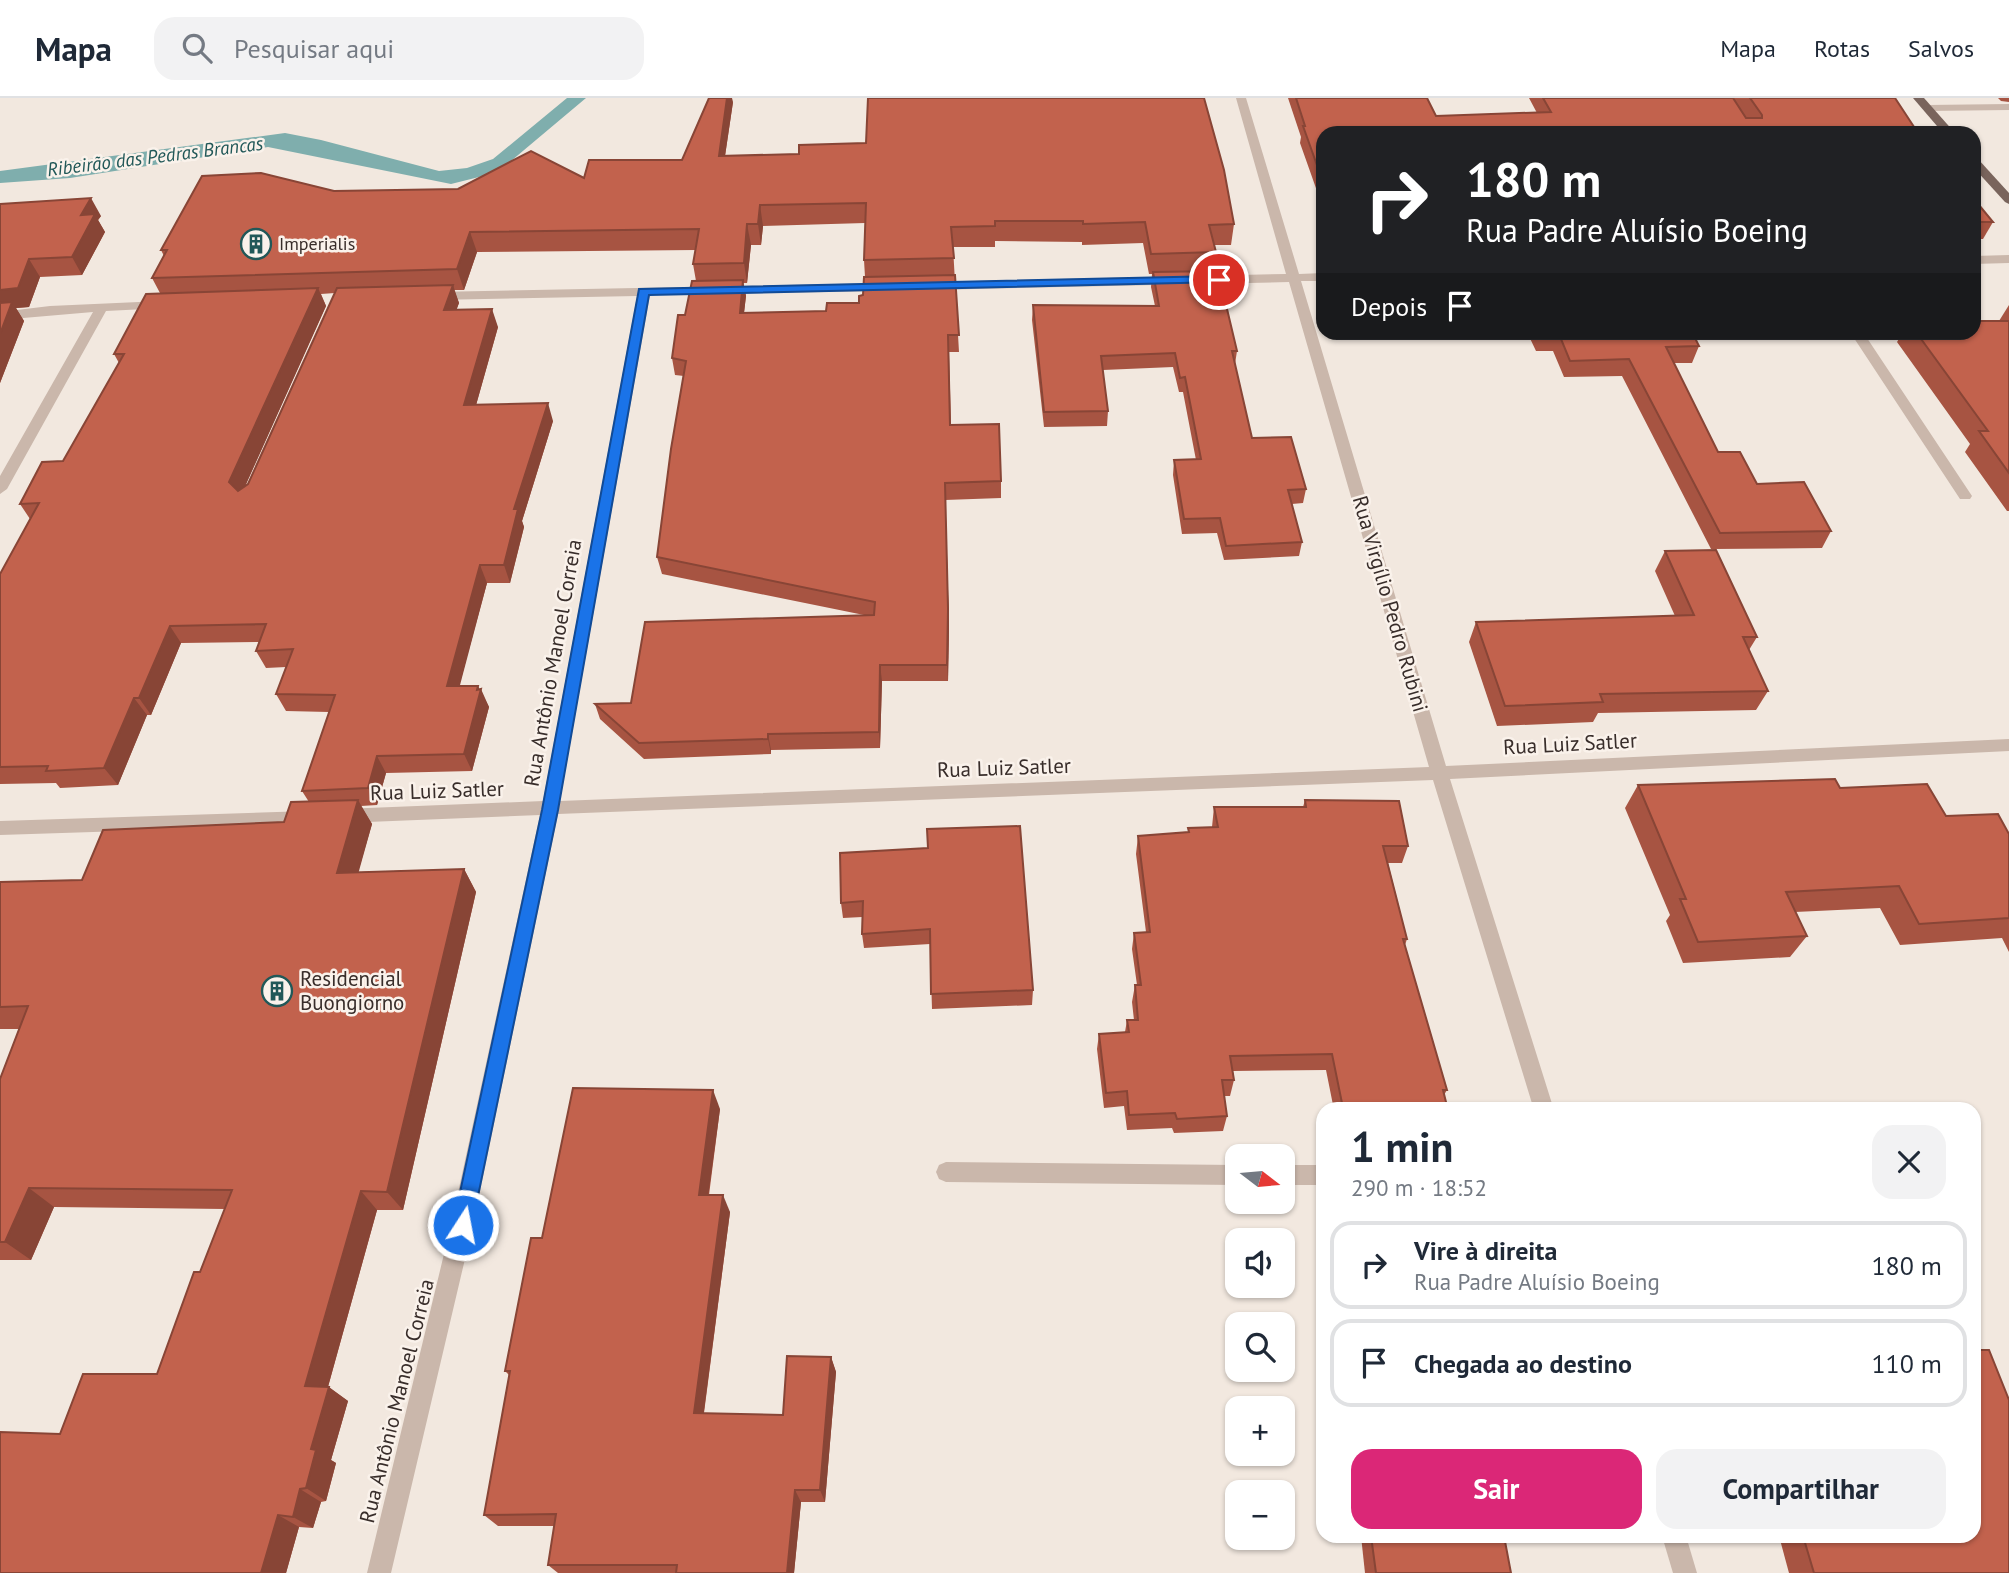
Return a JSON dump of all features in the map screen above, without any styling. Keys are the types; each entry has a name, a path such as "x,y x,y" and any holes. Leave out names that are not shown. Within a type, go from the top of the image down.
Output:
{"main road":[{"path":"1919,98 1943,126"},
{"path":"1981,169 2009,200"}],"street":[{"name":"Rua Virgílio Pedro Rubini","path":"1241,98 1440,773 1542,1102"},
{"path":"1927,108 2009,107"},
{"path":"1981,260 2009,259"},
{"path":"422,297 1316,277"},
{"name":"Rua Antônio Manoel Correia","path":"379,1573 463,1225 550,810 643,292"},
{"path":"0,316 102,307 172,305"},
{"path":"0,489 102,307"},
{"path":"1861,340 1965,496"},
{"name":"Rua Luiz Satler","path":"0,828 550,810 1440,773 2009,745"},
{"path":"946,1172 1225,1175"},
{"path":"1295,1175 1316,1175"},
{"path":"1676,1543 1685,1573"}],"water":[{"name":"Ribeirão das Pedras Brancas","path":"567,98 586,98 505,166 487,175 451,184 268,147 70,178 0,183 0,171 285,133 439,171 467,168 493,159"}],"building":[{"path":"709,98 727,98 719,156 799,154 799,145 866,143 868,98 1204,98 1224,170 1234,224 1209,225 1216,252 1151,254 1145,222 1083,224 1083,221 995,221 995,226 951,227 954,258 864,260 866,203 760,205 758,224 747,224 744,263 693,264 699,229 470,232 457,269 152,278 167,250 161,250 202,176 261,173 334,191 458,189 531,151 584,178 589,160 682,160"},
{"path":"1296,98 1427,98 1436,116 1551,112 1543,98 1733,98 1746,118 1762,118 1750,98 1895,98 1913,126 1316,126 1316,162"},
{"path":"91,198 81,215 95,214 72,257 29,259 18,288 0,290 0,204"},
{"path":"1981,207 1993,222 1981,222"},
{"path":"1218,271 1237,351 1232,351 1252,438 1291,437 1306,489 1288,490 1302,542 1226,546 1220,518 1184,519 1174,460 1201,459 1185,377 1180,378 1175,353 1101,356 1108,411 1044,412 1033,305 1159,306 1153,272"},
{"path":"955,275 959,335 948,335 950,425 999,424 1001,481 945,483 947,665 880,665 879,732 768,734 768,739 639,743 595,704 631,703 645,622 874,615 875,602 657,557 686,361 672,358 678,315 685,315 692,281 743,280 740,313 826,311 827,303 859,303 859,296 863,295 864,277"},
{"path":"453,285 444,310 492,309 464,405 548,403 514,509 518,509 504,565 480,565 447,686 478,686 477,690 481,689 464,754 377,756 368,788 302,791 335,695 276,694 293,649 256,651 266,624 170,626 139,698 134,698 104,768 46,771 48,766 0,767 0,574 39,503 20,504 42,462 63,461 124,354 114,354 146,294 318,288 229,482 238,491 248,484 337,288"},
{"path":"12,302 0,334 0,303"},
{"path":"1981,321 2009,321 2009,473 1979,431 1988,431 1922,340 1981,340"},
{"path":"1561,340 1696,340 1699,346 1666,347 1718,452 1740,452 1757,484 1804,482 1831,531 1720,533 1629,359 1570,361"},
{"path":"1716,550 1757,637 1743,637 1768,691 1600,694 1603,702 1505,706 1476,622 1694,615 1665,551"},
{"path":"1835,779 1840,788 1927,784 1946,816 1998,814 2009,834 2009,918 1919,924 1899,886 1786,892 1807,936 1698,942 1680,899 1686,899 1638,785"},
{"path":"358,800 337,873 464,869 387,1192 361,1191 305,1386 329,1387 311,1449 316,1450 306,1488 300,1489 293,1517 278,1515 261,1573 0,1573 0,1432 60,1434 83,1374 157,1374 194,1272 200,1272 232,1190 29,1188 5,1242 0,1242 0,1079 28,1006 0,1007 0,882 82,880 103,830 284,822 291,802"},
{"path":"1305,800 1399,801 1408,846 1383,846 1407,939 1403,939 1447,1090 1443,1090 1446,1102 1342,1102 1332,1054 1230,1056 1234,1080 1222,1080 1227,1116 1177,1119 1175,1113 1129,1115 1127,1091 1106,1093 1099,1034 1129,1032 1127,1020 1138,1020 1135,985 1141,985 1134,933 1150,932 1138,836 1189,832 1188,828 1218,827 1214,807 1306,807"},
{"path":"1020,826 1033,990 931,994 930,929 862,934 863,901 841,903 840,853 928,848 927,829"},
{"path":"573,1088 713,1090 699,1195 723,1195 694,1413 783,1415 787,1356 831,1357 820,1490 795,1490 787,1573 676,1573 677,1565 548,1565 556,1514 484,1515 510,1371 505,1371 531,1238 542,1238"},
{"path":"1981,1350 1989,1350 2009,1400 2009,1573 1814,1573 1805,1543 1981,1543"},
{"path":"1372,1543 1505,1543 1511,1573 1376,1573"}],"place":[{"name":"Imperialis","path":"256,244"},
{"name":"Residencial Buongiorno","path":"277,991"}],"route":[{"path":"463,1225 509,993 550,810 643,292 1219,280"}]}
